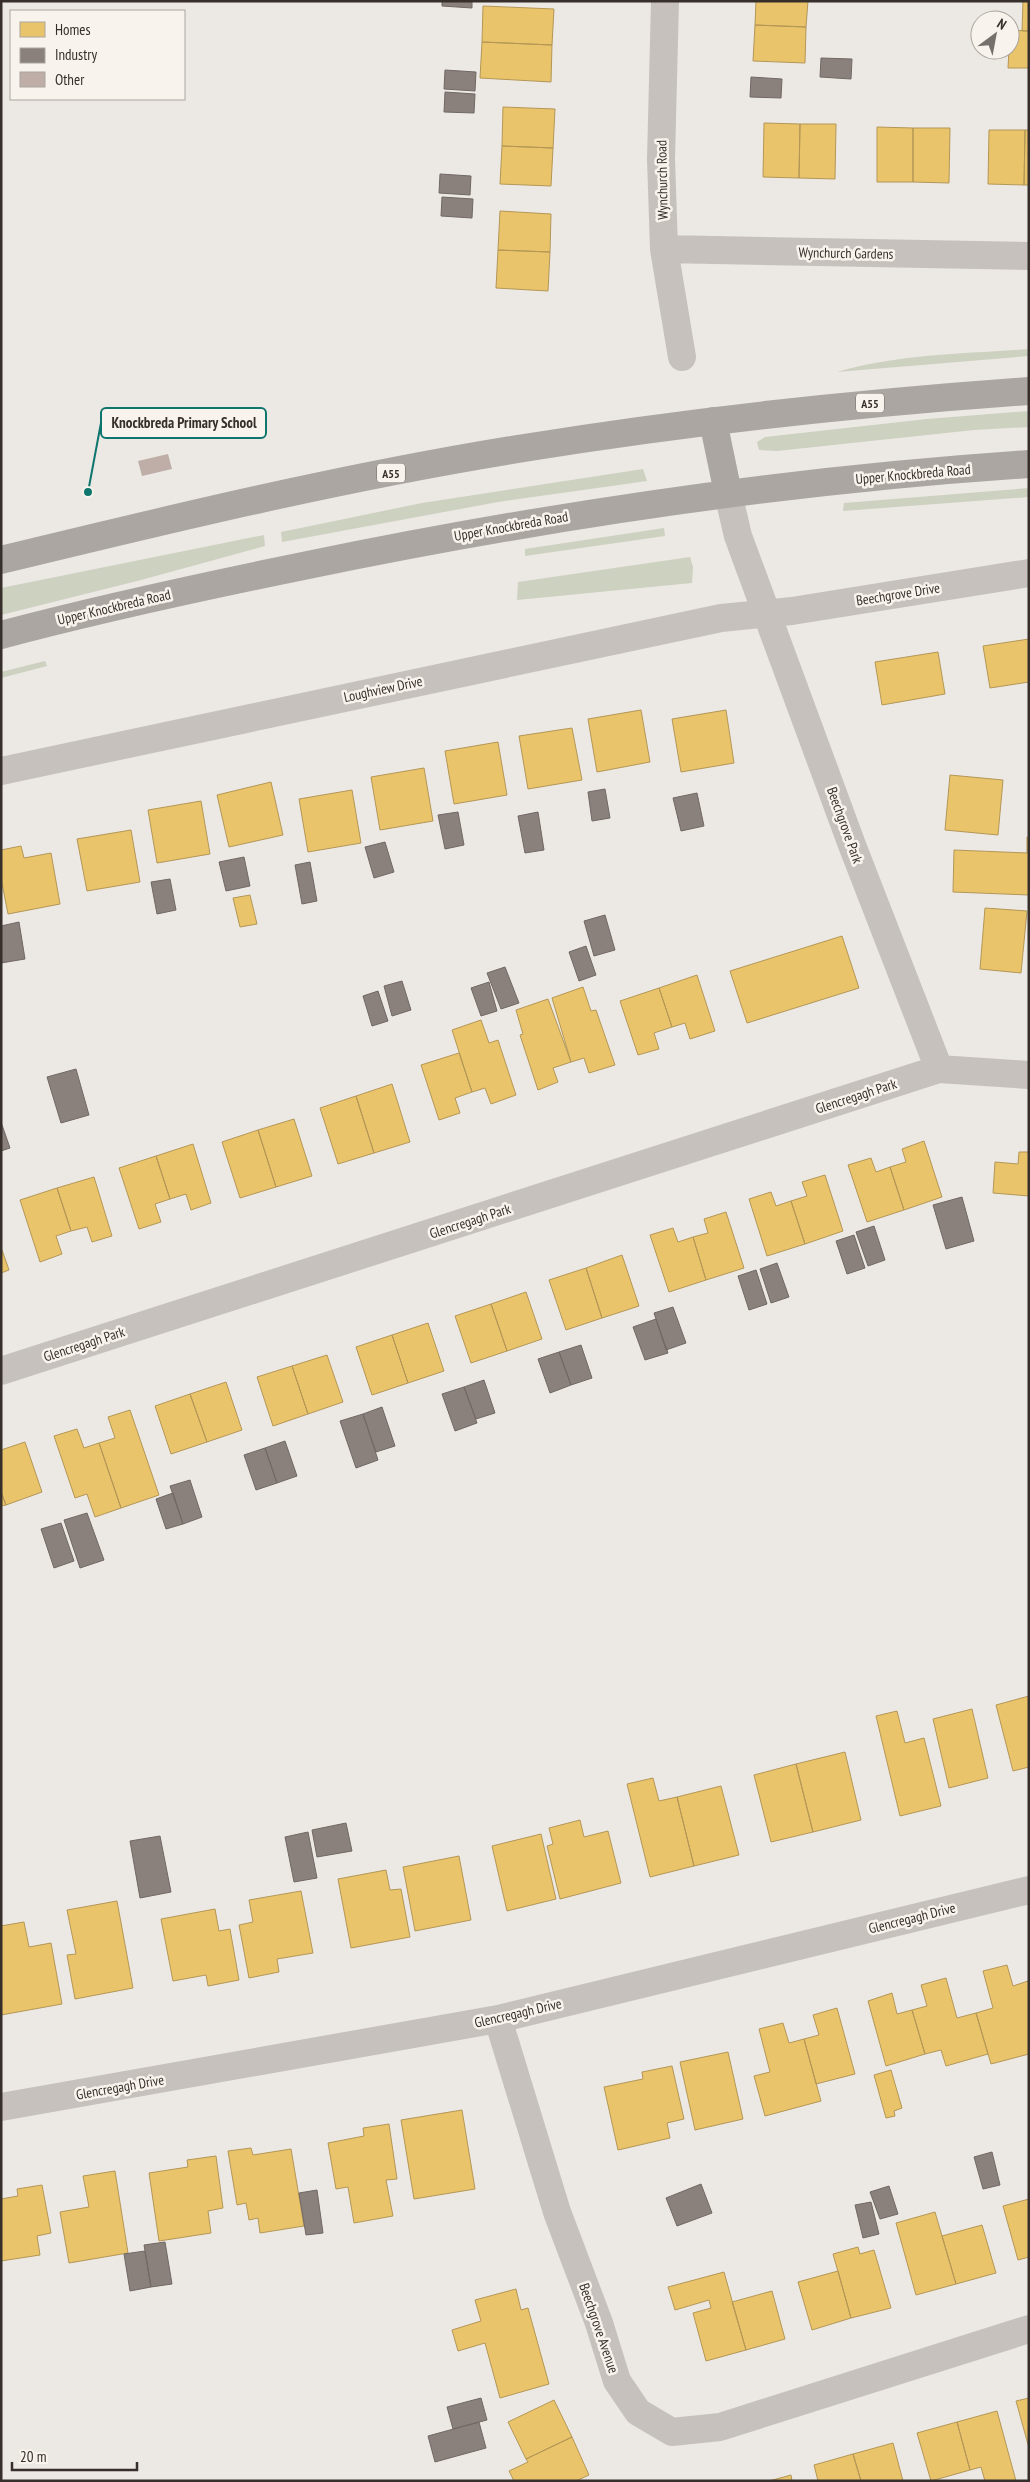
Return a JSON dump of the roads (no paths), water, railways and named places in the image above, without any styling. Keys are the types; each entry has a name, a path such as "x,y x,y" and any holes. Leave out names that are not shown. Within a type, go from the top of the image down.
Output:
{"highway":[{"name":"A55","path":"1,560 327,485 523,448 713,421 894,400 1029,390"},
{"path":"713,421 728,493"},
{"name":"Upper Knockbreda Road","path":"1,635 196,588 415,543 568,516 728,493 935,470 1029,464"}],"street":[{"name":"Wynchurch Road","path":"665,1 661,159 664,249 682,357"},
{"name":"Wynchurch Gardens","path":"664,249 1029,256"},
{"name":"Beechgrove Park","path":"728,493 738,536 852,845 939,1069"},
{"name":"Beechgrove Drive","path":"767,613 792,611 1029,573"},
{"name":"Loughview Drive","path":"1,771 608,641 740,615 767,613"},
{"path":"939,1069 1029,1075"},
{"name":"Glencregagh Park","path":"1,1371 939,1069"},
{"name":"Glencregagh Drive","path":"1,2107 498,2019 1029,1890"},
{"name":"Beechgrove Avenue","path":"498,2019 557,2212 599,2323 617,2381 638,2412 672,2432 720,2427 1029,2329"}],"place":[{"name":"Knockbreda Primary School","path":"88,492"}]}
